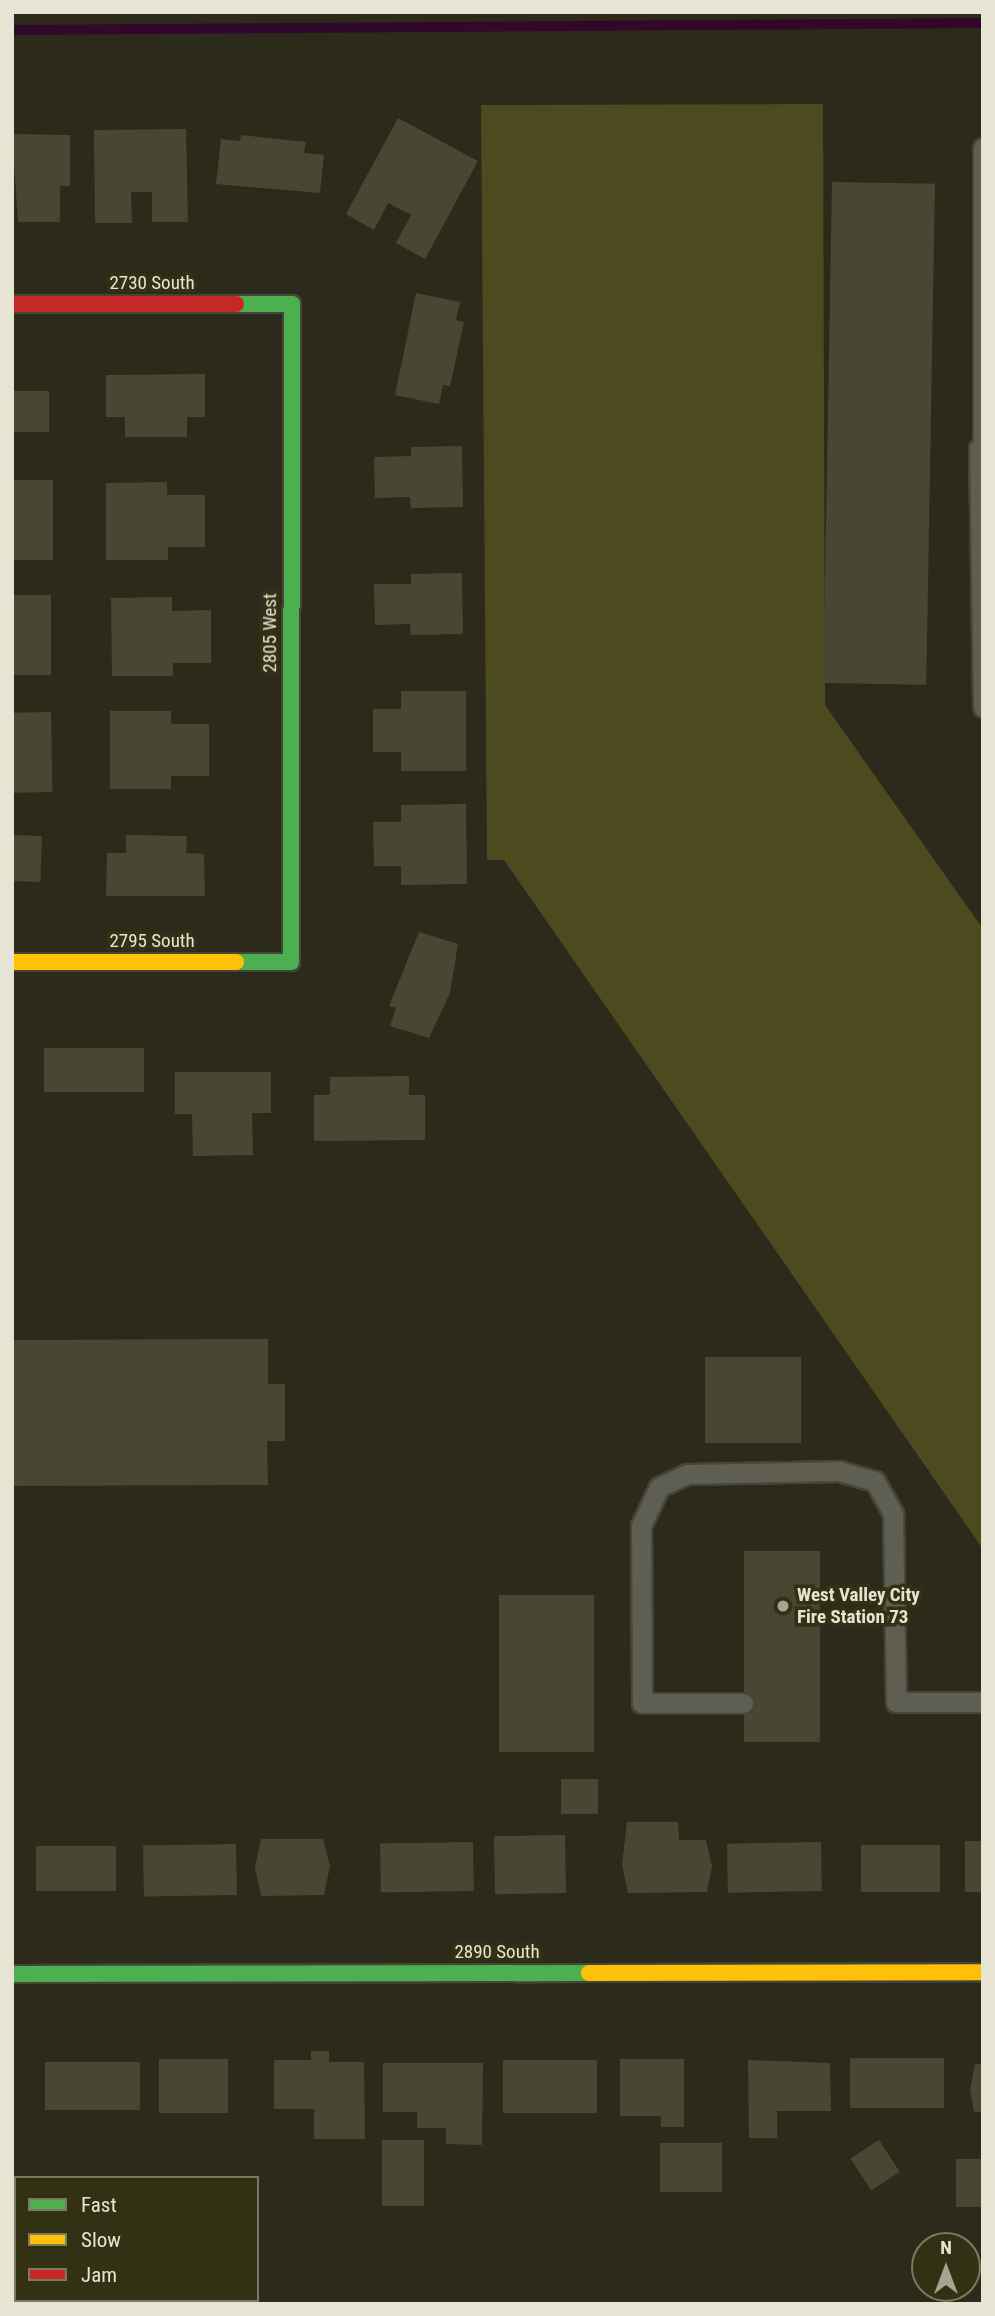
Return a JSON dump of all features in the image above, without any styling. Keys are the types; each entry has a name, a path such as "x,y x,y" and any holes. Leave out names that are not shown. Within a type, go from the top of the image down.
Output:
{"street":[{"name":"2730 South","path":"12,304 292,304"},
{"name":"2805 West","path":"291,962 292,304"},
{"name":"2795 South","path":"12,962 291,962"},
{"name":"2890 South","path":"12,1974 983,1972"}],"lane":[{"path":"983,148 983,706"},
{"path":"743,1703 642,1703 641,1526 659,1488 687,1474 839,1471 875,1481 893,1514 896,1702 983,1702"}],"shaded area":[{"path":"823,104 825,705 983,929 983,1549 504,860 487,860 481,105"}],"building":[{"path":"398,118 478,161 425,259 396,243 411,215 388,203 374,230 346,214"},
{"path":"186,129 188,222 152,222 152,192 131,192 132,223 95,223 94,130"},
{"path":"12,134 70,135 70,186 60,186 60,222 18,222"},
{"path":"241,135 306,142 304,153 324,155 320,193 216,184 221,139 240,141"},
{"path":"832,182 935,184 926,685 823,683"},
{"path":"416,293 460,302 456,320 464,322 450,386 443,385 439,404 395,395"},
{"path":"205,374 205,417 187,417 187,437 125,437 125,417 106,417 106,375"},
{"path":"12,391 49,391 49,432 12,432"},
{"path":"462,446 463,507 411,508 410,497 375,498 374,457 411,456 411,447"},
{"path":"12,480 53,480 53,560 12,560"},
{"path":"167,482 167,495 205,495 205,547 168,547 168,560 106,560 106,483"},
{"path":"462,573 463,634 411,635 410,624 375,625 374,584 411,584 411,574"},
{"path":"12,595 51,595 51,675 12,675"},
{"path":"172,597 172,611 211,610 211,663 173,663 173,676 112,676 111,598"},
{"path":"401,691 466,691 466,771 401,771 401,752 373,752 373,709 401,709"},
{"path":"110,711 171,711 171,724 209,724 209,776 171,776 171,789 110,789"},
{"path":"51,712 52,792 13,793 12,713"},
{"path":"466,804 467,884 401,885 401,866 374,866 373,822 401,822 401,805"},
{"path":"12,835 42,836 40,882 12,881"},
{"path":"126,835 187,836 186,853 204,854 205,896 106,896 107,853 126,853"},
{"path":"419,932 458,944 450,993 429,1038 390,1026 396,1008 389,1006"},
{"path":"44,1048 144,1048 144,1092 44,1092"},
{"path":"175,1072 271,1072 271,1113 252,1113 253,1155 193,1156 192,1114 175,1114"},
{"path":"409,1076 409,1095 425,1095 425,1140 314,1141 314,1095 330,1095 330,1077"},
{"path":"268,1339 268,1384 285,1384 285,1441 267,1441 268,1485 12,1486 12,1340"},
{"path":"705,1357 801,1357 801,1443 705,1443"},
{"name":"West Valley City Fire Station 73","path":"744,1551 820,1551 820,1742 744,1742"},
{"path":"499,1595 594,1595 594,1752 499,1752"},
{"path":"561,1779 598,1779 598,1814 561,1814"},
{"path":"627,1822 678,1822 679,1840 706,1840 712,1866 707,1892 628,1893 622,1865"},
{"path":"565,1835 566,1893 495,1894 494,1836"},
{"path":"261,1839 323,1839 330,1866 324,1895 261,1896 255,1867"},
{"path":"965,1841 983,1841 983,1892 965,1892"},
{"path":"473,1842 474,1891 381,1893 380,1844"},
{"path":"821,1842 822,1891 728,1893 727,1844"},
{"path":"236,1844 237,1895 144,1897 143,1846"},
{"path":"861,1845 940,1845 940,1892 861,1892"},
{"path":"36,1846 116,1846 116,1891 36,1891"},
{"path":"311,2051 329,2051 329,2062 364,2062 365,2139 314,2139 314,2109 274,2109 274,2060 311,2060"},
{"path":"850,2058 944,2058 944,2108 850,2108"},
{"path":"159,2059 228,2059 228,2113 159,2113"},
{"path":"620,2059 684,2059 684,2127 661,2127 661,2116 620,2116"},
{"path":"503,2060 597,2060 597,2113 503,2113"},
{"path":"748,2060 830,2063 831,2111 777,2111 777,2138 749,2138"},
{"path":"45,2062 140,2062 140,2110 45,2110"},
{"path":"383,2063 483,2063 482,2145 446,2144 446,2128 417,2128 417,2112 383,2112"},
{"path":"975,2064 983,2064 983,2112 974,2112 970,2090"},
{"path":"382,2140 424,2140 424,2206 382,2206"},
{"path":"879,2140 900,2172 871,2190 850,2159"},
{"path":"660,2143 722,2143 722,2192 660,2192"},
{"path":"956,2159 983,2159 983,2207 956,2207"},
{"path":"12,2243 14,2243 14,2285"}],"waterway":[{"path":"12,30 983,23"}],"traffic: fast":[{"path":"236,304 292,304 291,962 236,962"},
{"path":"12,1974 589,1973"}],"traffic: slow":[{"path":"12,962 236,962"},
{"path":"589,1973 983,1972"}],"traffic: jam":[{"path":"12,304 236,304"}],"place":[{"name":"West Valley City Fire Station 73","path":"783,1606"}]}
